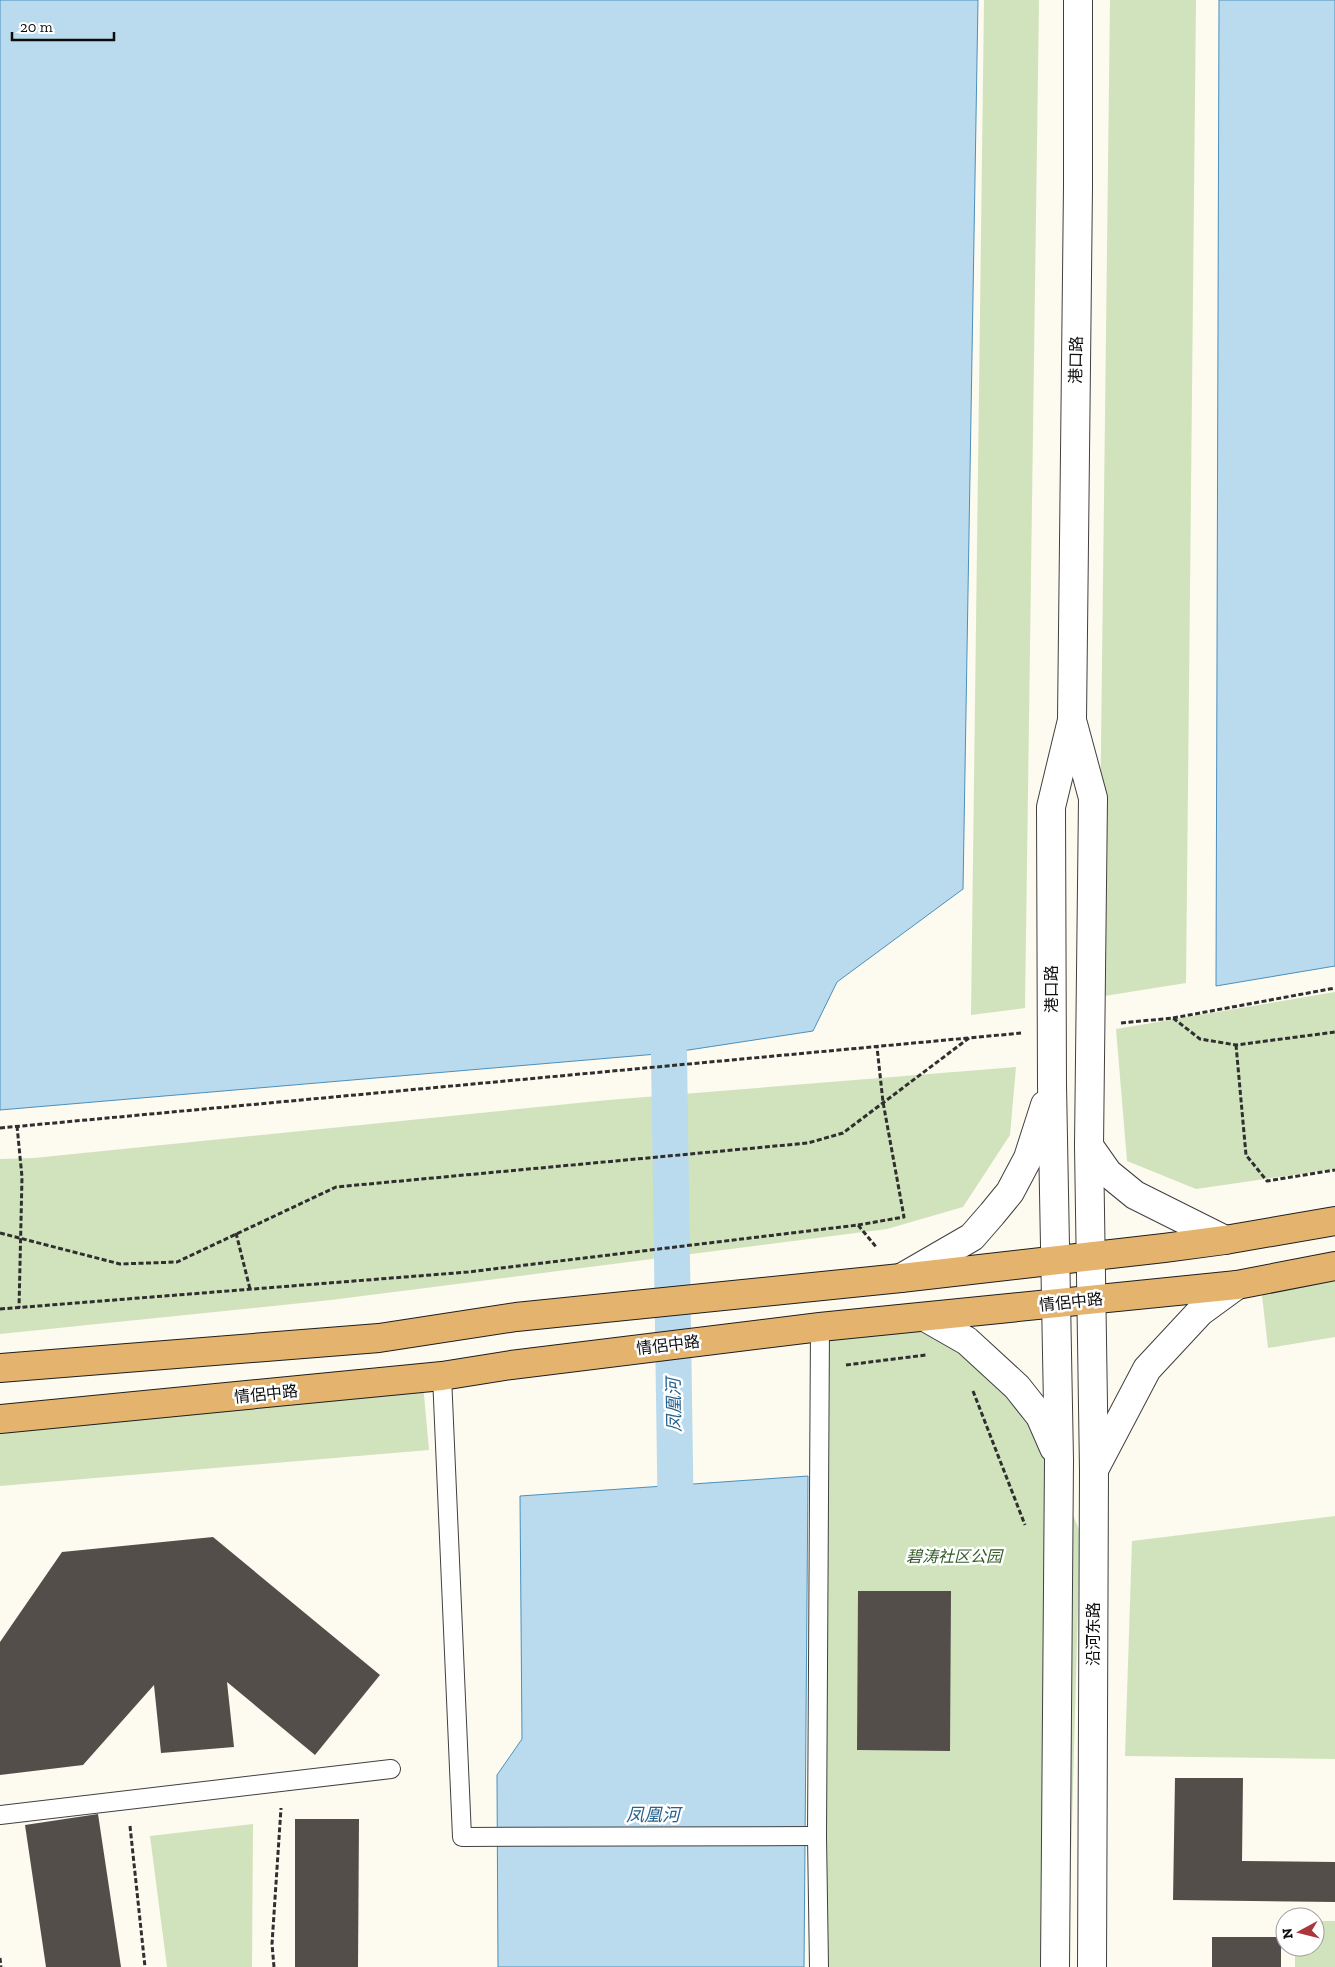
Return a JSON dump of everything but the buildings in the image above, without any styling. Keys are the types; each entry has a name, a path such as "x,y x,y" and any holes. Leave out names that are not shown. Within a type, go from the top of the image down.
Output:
{"highway":[{"path":"0,1368 379,1338 516,1317 1055,1261 1225,1240 1335,1221"},
{"name":"情侶中路","path":"0,1419 442,1376 511,1365 820,1327 1237,1285 1335,1266"}],"street":[{"name":"港口路","path":"1056,1304 1051,1030 1052,807 1072,720 1078,196 1078,0"},
{"name":"港口路","path":"1072,720 1094,798 1089,1146 1092,1300"},
{"path":"901,1278 972,1237 1010,1192 1028,1158 1052,1085"},
{"path":"1089,1146 1108,1174 1135,1195 1225,1240"},
{"path":"1094,1470 1147,1369 1200,1312 1237,1285"},
{"name":"沿河东路","path":"1092,1300 1094,1470 1092,1967"},
{"path":"1055,1967 1059,1460 1056,1304"},
{"path":"925,1316 967,1341 1016,1386 1040,1416 1059,1460"}],"lane":[{"path":"819,1967 817,1836 820,1327"},
{"path":"442,1376 462,1838 817,1836"},
{"path":"0,1815 391,1769"}],"path":[{"path":"1090,1026 1173,1018 1335,988"},
{"path":"1173,1018 1200,1039 1236,1044 1335,1032"},
{"path":"0,1128 1051,1030"},
{"path":"0,1233 120,1264 177,1262 336,1187 808,1143 843,1133 969,1038"},
{"path":"1236,1044 1246,1155 1267,1181 1335,1170"},
{"path":"0,1309 250,1290 517,1266 858,1226 904,1217 883,1102 877,1047"},
{"path":"17,1126 22,1177 19,1308"},
{"path":"858,1226 901,1278"},
{"path":"236,1233 250,1290"},
{"path":"820,1368 931,1355"},
{"path":"971,1388 1028,1532"},
{"path":"274,1967 272,1944 282,1782"},
{"path":"128,1800 145,1967"},
{"path":"0,1958 1,1967"}],"green space":[{"path":"984,0 1039,0 1025,1008 971,1015"},
{"path":"1110,0 1196,0 1186,983 1098,997"},
{"path":"1335,992 1335,1169 1196,1189 1127,1161 1116,1029"},
{"path":"1016,1067 1010,1135 963,1207 887,1229 331,1300 0,1334 0,1159 34,1158 608,1100"},
{"path":"1335,1274 1335,1337 1268,1348 1261,1287"},
{"name":"碧涛社区公园","path":"953,1320 1020,1386 1080,1532 1068,1967 828,1967 826,1835 828,1335"},
{"path":"423,1384 429,1450 0,1486 0,1428"},
{"path":"1335,1516 1335,1759 1125,1756 1132,1541"},
{"path":"253,1824 252,1967 167,1967 150,1836"},
{"path":"1325,1921 1335,1921 1335,1967 1295,1967 1295,1957 1325,1957"}],"water":[{"path":"0,0 978,0 963,889 837,982 813,1031 669,1053 0,1110"},
{"path":"1219,0 1335,0 1335,966 1216,986"},
{"name":"凤凰河","path":"808,1476 804,1967 498,1967 497,1775 522,1739 520,1496"}],"waterway":[{"name":"凤凰河","path":"669,1053 676,1535"}]}
